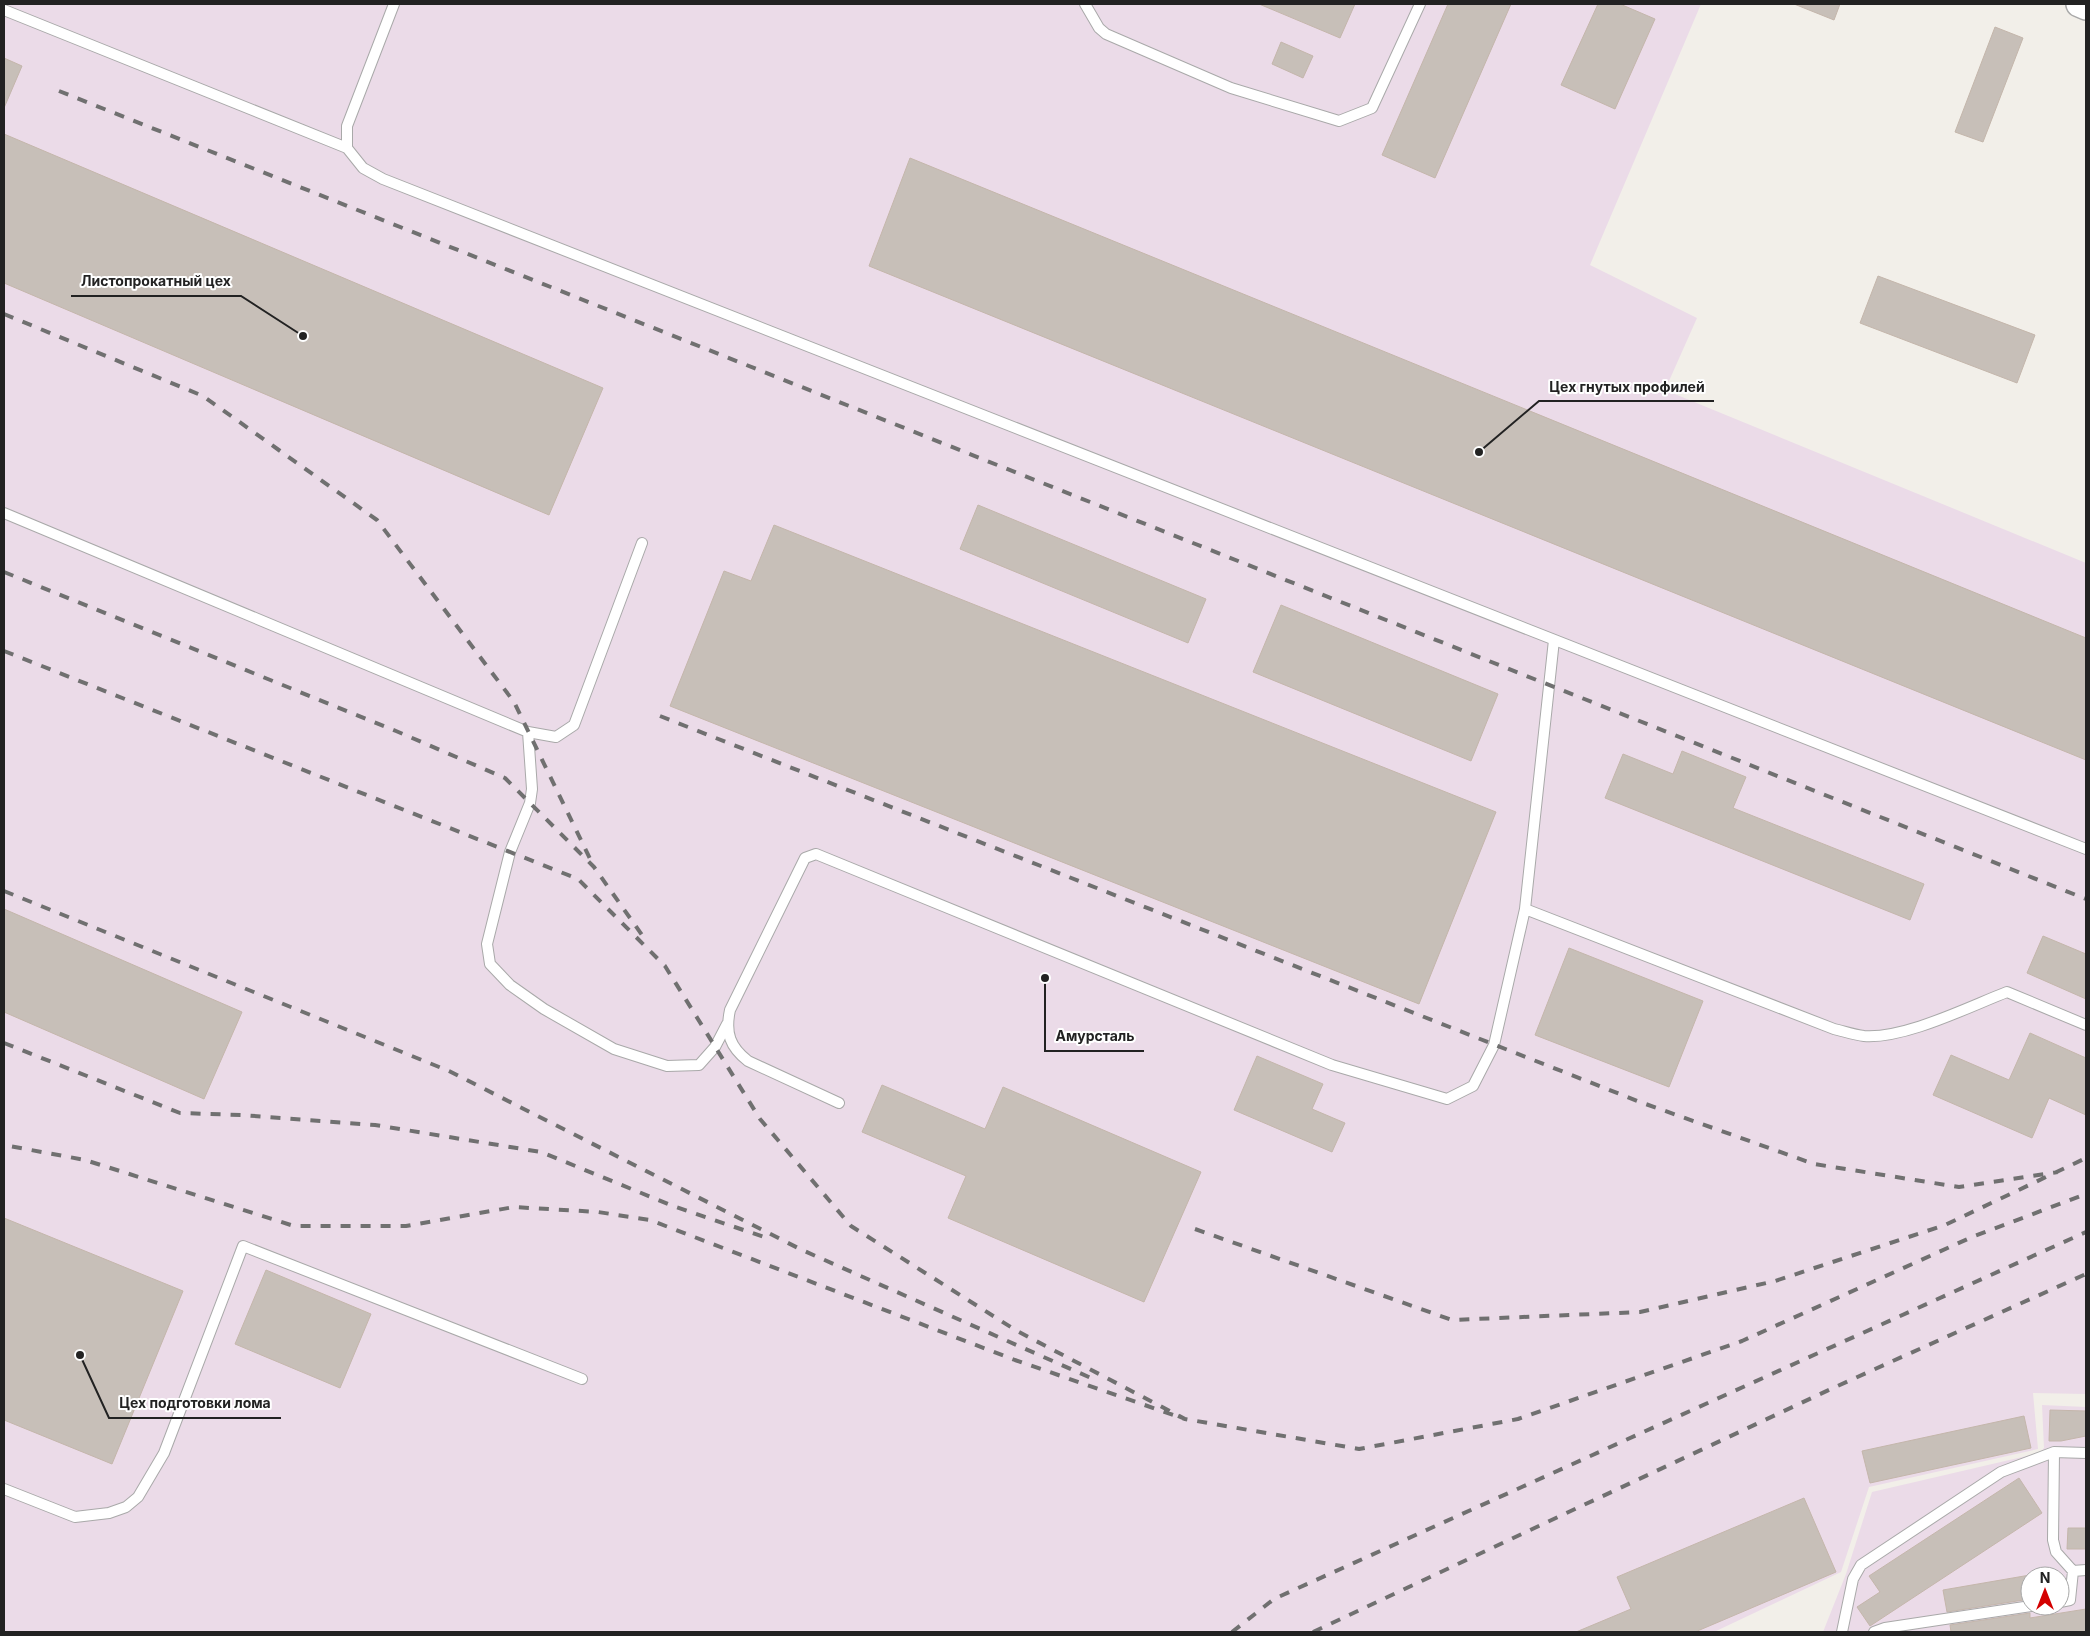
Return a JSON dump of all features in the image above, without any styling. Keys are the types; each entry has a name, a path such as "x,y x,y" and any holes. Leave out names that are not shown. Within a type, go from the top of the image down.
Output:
{"street":[{"path":"2079,4 2086,7"}],"lane":[{"path":"347,148 347,126 394,4"},
{"path":"1085,4 1099,28 1106,34 1231,88 1339,120 1372,108 1420,4"},
{"path":"4,10 347,148 363,168 382,179 2086,849"},
{"path":"4,513 528,732 556,737 574,725 642,542"},
{"path":"528,732 532,789 530,803 510,852 487,944 490,964 510,985 544,1009 614,1049 667,1066 699,1065 715,1047 727,1024 730,1010 805,858 816,854 1332,1065 1447,1099 1474,1086 1494,1045 1525,909 1554,640"},
{"path":"1525,909 1834,1029 1864,1036 1893,1034 1937,1020 2007,992 2086,1025"},
{"path":"727,1024 729,1039 736,1051 748,1060 839,1103"},
{"path":"4,1489 75,1517 109,1513 126,1507 138,1497 164,1453 243,1246 582,1379"},
{"path":"2054,1452 2053,1540 2056,1552 2073,1571 2070,1600"},
{"path":"1842,1632 1853,1579 1861,1566 2001,1472 2054,1452 2086,1453"},
{"path":"2073,1571 2086,1570"},
{"path":"1874,1632 1886,1628 2020,1608"}],"shaded area":[{"path":"4,4 1701,4 1590,265 1697,318 1665,390 2086,563 2086,1394 2033,1393 2038,1449 1869,1487 1841,1572 1714,1632 4,1632"},
{"path":"2042,1405 2086,1407 2086,1632 1823,1632 1846,1574 1872,1492 2039,1453 2044,1448"}],"building":[{"path":"1259,4 1355,4 1340,38"},
{"path":"1448,4 1511,4 1435,178 1382,155"},
{"path":"1598,4 1620,4 1655,19 1615,109 1561,85"},
{"path":"1794,4 1840,4 1834,20"},
{"path":"1995,27 2023,38 1983,142 1955,132"},
{"path":"1281,42 1313,56 1303,78 1272,64"},
{"path":"4,58 22,66 4,108"},
{"path":"4,134 603,388 549,515 4,283"},
{"path":"910,158 2086,638 2086,760 869,266"},
{"path":"1878,276 2035,335 2017,383 1860,323"},
{"path":"978,505 1206,599 1188,643 960,549"},
{"path":"774,525 1496,812 1419,1004 670,706 724,571 751,581"},
{"path":"1281,605 1498,694 1471,761 1253,672"},
{"path":"1682,751 1746,777 1733,808 1924,884 1910,920 1605,798 1623,754 1673,774"},
{"path":"4,909 242,1012 204,1099 4,1012"},
{"path":"2043,936 2086,954 2086,999 2027,973"},
{"path":"1569,948 1703,1001 1669,1087 1535,1035"},
{"path":"2030,1033 2086,1058 2086,1115 2049,1098 2032,1138 1933,1095 1951,1055 2009,1080"},
{"path":"1257,1056 1323,1084 1312,1109 1345,1123 1332,1152 1234,1110"},
{"path":"882,1085 985,1129 1003,1087 1201,1172 1144,1302 948,1218 966,1176 862,1132"},
{"path":"4,1218 183,1291 112,1464 4,1420"},
{"path":"266,1270 371,1314 340,1388 235,1344"},
{"path":"2050,1410 2086,1411 2086,1436 2061,1441 2049,1441"},
{"path":"2024,1416 2031,1448 1870,1483 1862,1451"},
{"path":"2019,1478 2042,1513 1870,1626 1857,1607 1880,1592 1869,1576"},
{"path":"1804,1498 1836,1572 1695,1632 1576,1632 1631,1609 1617,1577"},
{"path":"2068,1528 2086,1528 2086,1549 2067,1549"},
{"path":"2020,1577 2020,1601 1947,1612 1943,1590"},
{"path":"2086,1609 2086,1632 1951,1632 1950,1625 2020,1614 2030,1616 2030,1618 2070,1616 2070,1612"}],"railway":[{"path":"59,91 2086,899"},
{"path":"4,314 203,396 377,520 514,702 594,867"},
{"path":"4,572 396,731 505,778 594,867 647,942"},
{"path":"4,651 578,879 665,966 760,1119 851,1226 1017,1331 1185,1419 1015,1360 650,1220 598,1212 514,1207 406,1226 294,1226 85,1160 4,1145"},
{"path":"660,716 1640,1102 1814,1164 1959,1187 2058,1172"},
{"path":"4,891 449,1071 802,1250 1091,1378"},
{"path":"4,1043 180,1113 242,1115 375,1125 541,1152 673,1206 764,1237"},
{"path":"1195,1229 1452,1320 1640,1312 1775,1281 1945,1225 2086,1158"},
{"path":"1178,1416 1185,1419 1359,1449 1518,1419 1742,1341 1972,1237 2086,1194"},
{"path":"1232,1632 1274,1599 2086,1232"},
{"path":"1313,1632 1833,1388 2086,1274"}],"place":[{"name":"Листопрокатный цех","path":"303,336"},
{"name":"Цех гнутых профилей","path":"1479,452"},
{"name":"Амурсталь","path":"1045,978"},
{"name":"Цех подготовки лома","path":"80,1355"}]}
